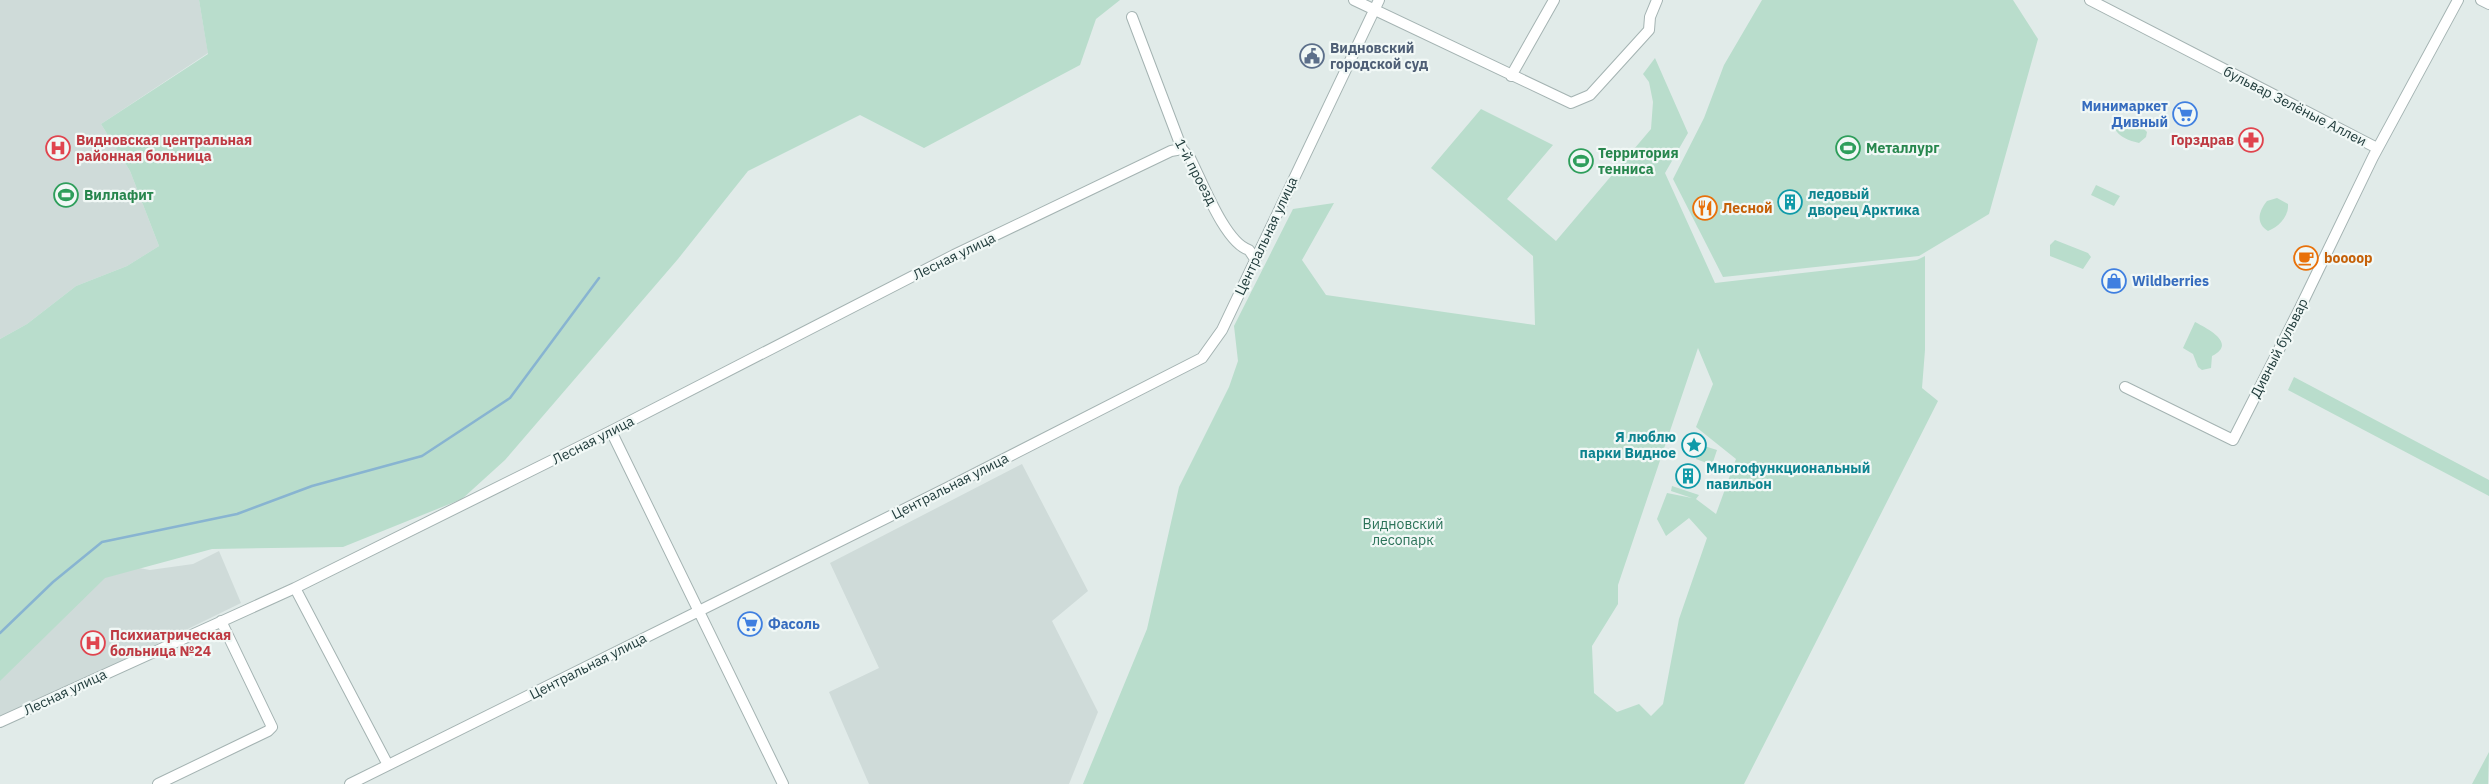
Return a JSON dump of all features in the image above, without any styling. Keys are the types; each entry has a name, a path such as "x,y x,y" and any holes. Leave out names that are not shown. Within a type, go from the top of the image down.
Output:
{"street":[{"path":"1354,0 1511,76 1571,102 1590,95 1649,30 1650,17 1657,0"},
{"name":"Центральная улица","path":"350,784 955,484 1202,358 1222,330 1379,0"},
{"path":"1511,76 1554,0"},
{"name":"бульвар Зелёные Аллеи","path":"2090,0 2377,148 2458,0"},
{"path":"2481,0 2489,4"},
{"name":"1-й проезд","path":"1132,17 1182,150 1190,158 1230,236 1240,248 1249,250 1255,259"},
{"name":"Дивный бульвар","path":"2125,386 2233,440 2377,148"},
{"name":"Лесная улица","path":"0,722 295,588 611,431 954,255 1171,151 1182,150"},
{"path":"611,431 783,784"},
{"path":"295,588 388,765"},
{"path":"158,784 268,731 272,727 221,622"}],"shaded area":[{"name":"Видновская центральная районная больница","path":"0,0 199,0 208,53 101,124 130,171 159,246 127,266 76,286 27,324 0,339"},
{"path":"1022,464 1088,591 1052,621 1098,712 1069,784 869,784 829,692 879,668 830,563"},
{"name":"Психиатрическая больница №24","path":"219,551 241,603 0,721 0,671 54,614 122,565 150,570 193,564"}],"green space":[{"path":"199,0 1120,0 1096,19 1080,65 924,148 860,115 748,171 678,259 505,460 462,499 343,547 212,549 105,578 0,681 0,339 27,324 76,286 127,266 159,246 130,171 101,124 208,54"},
{"name":"Металлург","path":"1762,0 2013,0 2038,39 1989,214 1919,256 1723,277 1673,179 1704,118 1724,65"},
{"name":"Видновский лесопарк","path":"1655,58 1688,133 1665,173 1715,283 1917,260 1925,256 1925,350 1922,388 1938,401 1744,784 1083,784 1147,629 1179,487 1229,387 1238,361 1234,326 1293,209 1334,203 1302,260 1326,295 1535,325 1533,256 1431,168 1481,109 1553,145 1507,199 1556,241 1651,129 1653,102 1649,82 1643,74","holes":["1698,348 1713,384 1696,427 1736,459 1716,514 1696,499 1699,495 1672,486 1671,491 1692,498 1667,493 1657,519 1666,536 1689,518 1707,538 1679,619 1663,704 1651,716 1639,704 1617,712 1594,693 1592,646 1618,604 1618,585"]},
{"path":"2121,121 2145,130 2147,132 2146,137 2139,143 2117,133 2114,126"},
{"path":"2096,185 2120,196 2114,206 2091,195"},
{"path":"2277,198 2288,204 2287,213 2276,227 2268,231 2261,224 2260,213 2267,201"},
{"path":"2055,240 2088,253 2091,257 2083,269 2050,256 2050,245"},
{"path":"2195,322 2212,332 2221,341 2222,346 2219,351 2212,356 2211,368 2202,370 2198,367 2193,354 2183,348"},
{"path":"2294,377 2489,480 2489,496 2288,390"},
{"path":"1701,445 1717,450 1712,465 1696,459"},
{"path":"2489,752 2488,784 2472,784"}],"waterway":[{"path":"0,633 53,582 102,542 237,514 312,486 422,456 510,398 599,278"}],"place":[{"name":"Видновский городской суд","path":"1312,56"},
{"name":"Минимаркет Дивный","path":"2185,114"},
{"name":"Горздрав","path":"2251,140"},
{"name":"Видновская центральная районная больница","path":"58,148"},
{"name":"Металлург","path":"1848,148"},
{"name":"Территория тенниса","path":"1581,161"},
{"name":"Виллафит","path":"66,195"},
{"name":"ледовый дворец Арктика","path":"1790,202"},
{"name":"Лесной","path":"1705,208"},
{"name":"boooop","path":"2306,258"},
{"name":"Wildberries","path":"2114,281"},
{"name":"Я люблю парки Видное","path":"1694,445"},
{"name":"Многофункциональный павильон","path":"1688,476"},
{"name":"Фасоль","path":"750,624"},
{"name":"Психиатрическая больница №24","path":"93,643"}]}
